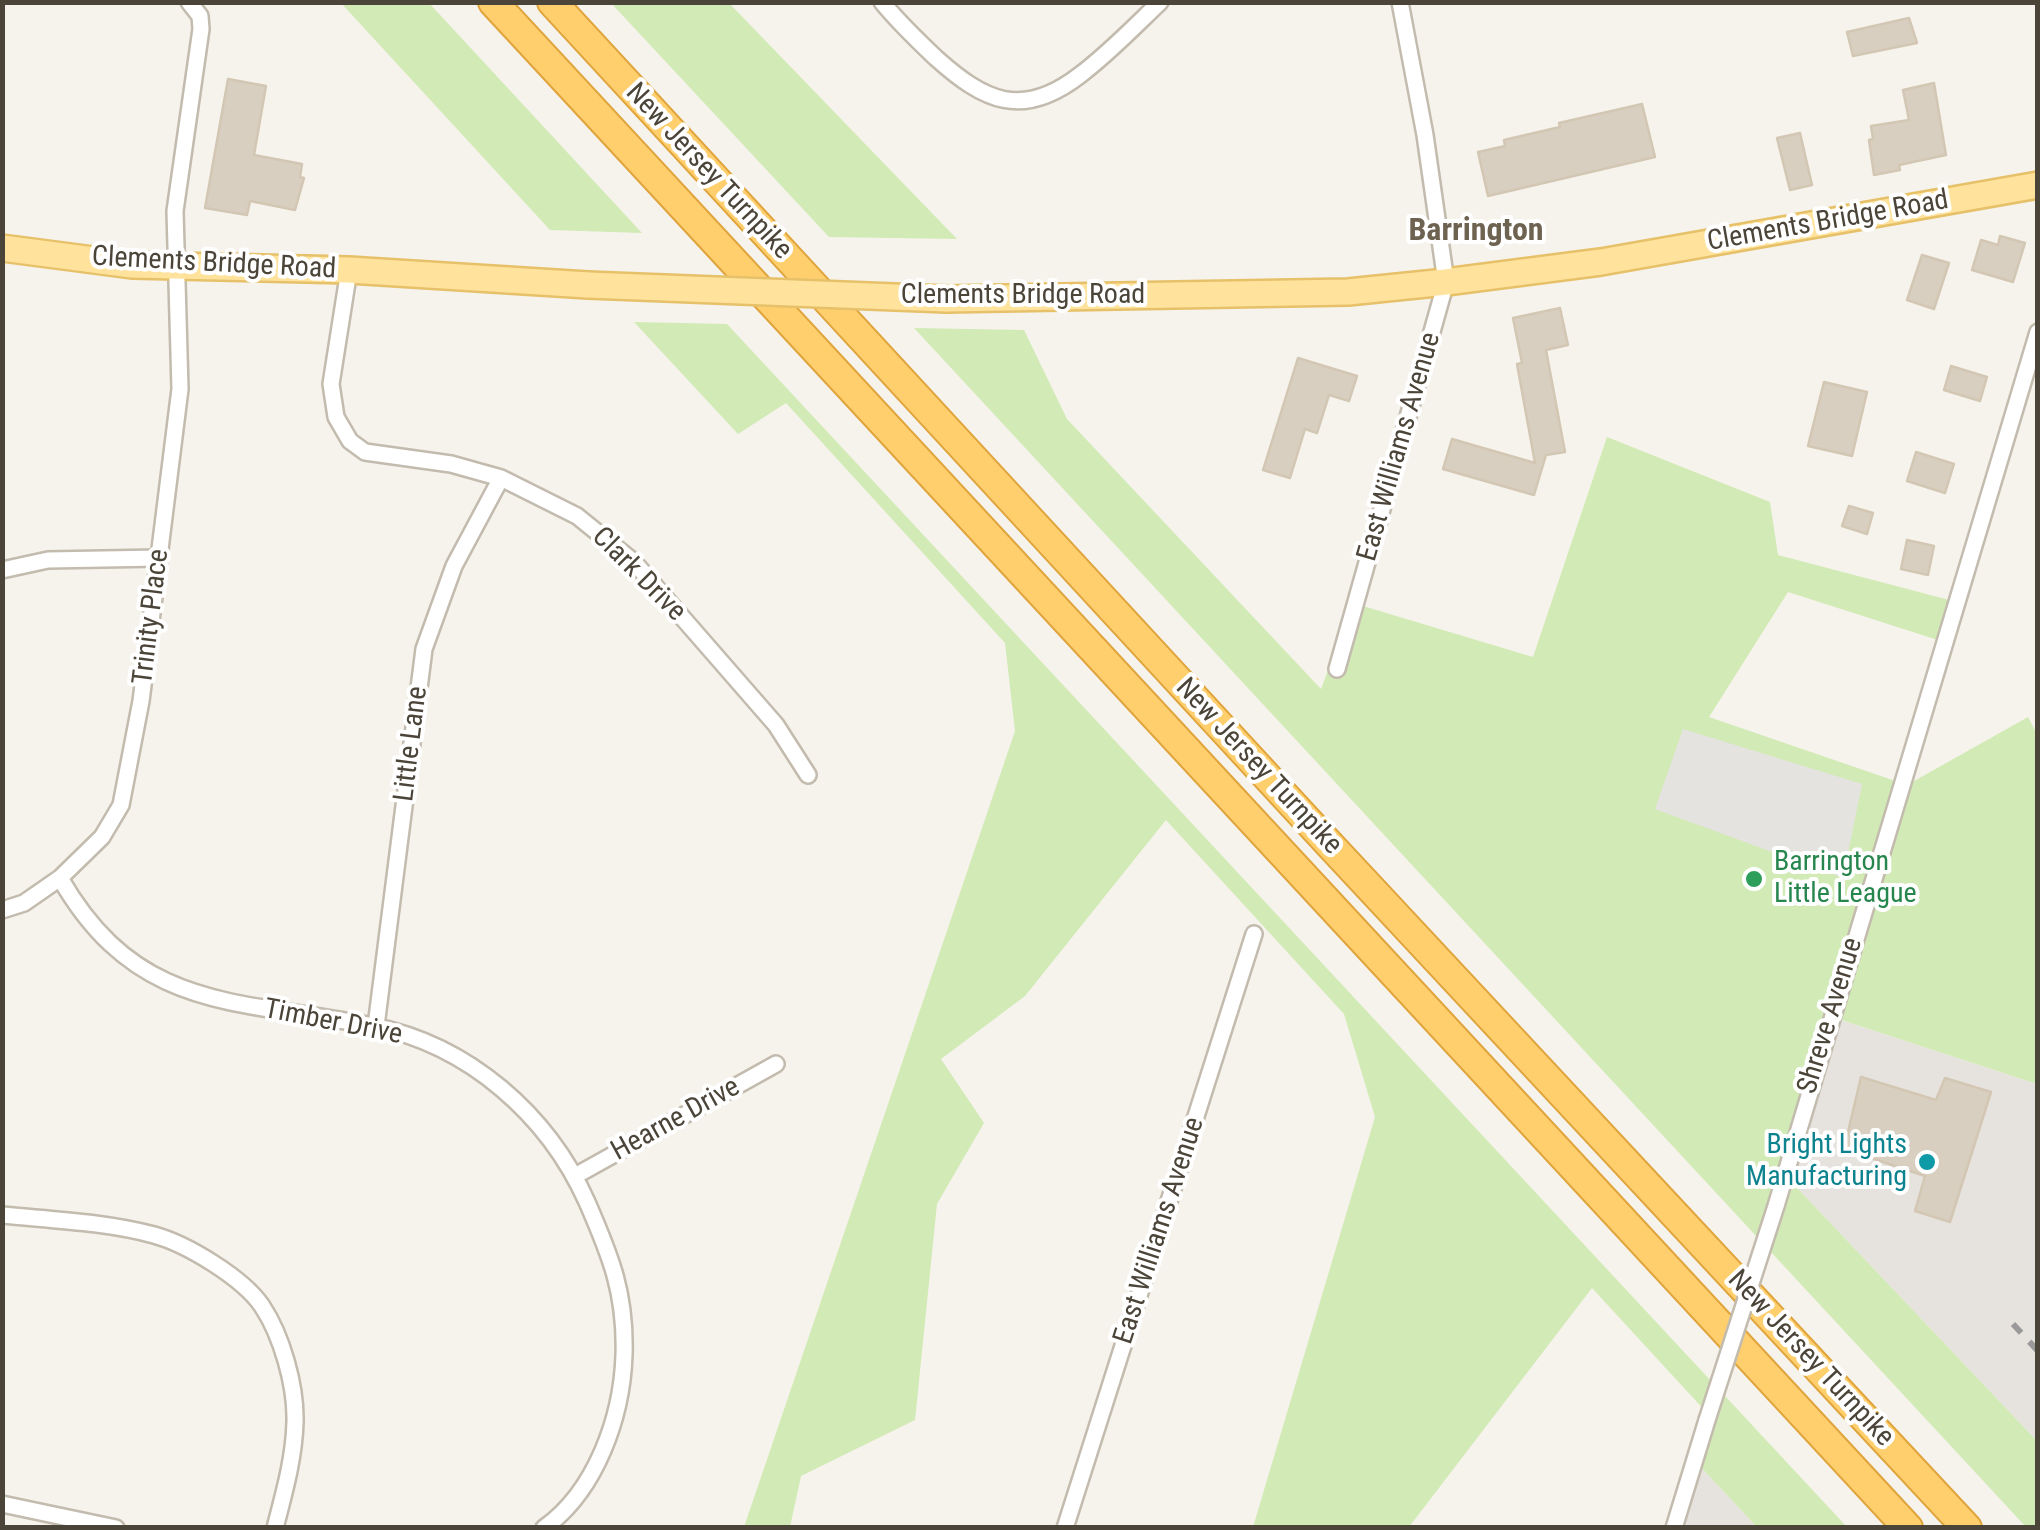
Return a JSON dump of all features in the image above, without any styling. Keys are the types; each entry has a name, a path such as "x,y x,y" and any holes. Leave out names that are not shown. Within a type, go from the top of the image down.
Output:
{"highway":[{"name":"New Jersey Turnpike","path":"493,2 1908,1528"},
{"name":"New Jersey Turnpike","path":"552,2 1967,1528"}],"main road":[{"name":"Clements Bridge Road","path":"2,248 132,264 349,270 588,285 946,299 1348,292 1602,262 2038,185"}],"street":[{"path":"882,2 902,28 968,87 1001,100 1046,94 1078,77 1160,2"},
{"path":"1400,2 1425,135 1446,282"},
{"name":"Trinity Place","path":"2,910 24,903 60,878 102,838 121,805 142,701 180,390 174,211 201,29 200,16 191,4"},
{"name":"Clark Drive","path":"349,270 331,384 336,417 350,440 365,452 451,464 501,478 578,516 634,562 776,724 808,775"},
{"name":"East Williams Avenue","path":"1337,669 1446,282"},
{"name":"Shreve Avenue","path":"1674,1528 1776,1206 2038,332"},
{"name":"Little Lane","path":"376,1026 424,649 454,566 501,478"},
{"path":"2,570 48,560 159,558"},
{"name":"Timber Drive","path":"60,878 78,910 100,936 165,982 227,1004 376,1026 422,1040 492,1078 537,1122 575,1176 611,1257 625,1316 623,1379 603,1448 582,1491 544,1528"},
{"name":"East Williams Avenue","path":"1065,1528 1254,934"},
{"name":"Hearne Drive","path":"575,1176 776,1064"},
{"path":"2,1215 104,1225 156,1236 201,1253 261,1304 289,1375 296,1418 293,1459 275,1528"},
{"path":"2,1504 116,1528"}],"shaded area":[{"path":"1683,729 1862,784 1843,878 1655,809"},
{"path":"1831,1017 2037,1084 2037,1441 1782,1172"},
{"path":"1697,1463 1757,1527 1676,1528"}],"green space":[{"path":"341,3 429,3 642,233 550,230"},
{"path":"611,3 729,3 957,239 829,237"},
{"path":"634,322 727,324 1847,1527 1757,1527 1697,1463 1708,1414 1592,1288 1409,1527 1253,1527 1375,1117 1344,1014 1166,820 1025,996 941,1059 984,1123 937,1204 915,1420 801,1476 790,1527 744,1527 1015,731 1005,643 786,403 738,434"},
{"path":"914,328 1024,330 1067,419 1321,689 1353,603 1533,657 1607,437 1770,502 1778,555 1957,602 1944,642 1788,592 1709,717 1907,785 2028,717 2037,734 2037,1084 1832,1017 1782,1172 2037,1441 2037,1527 2026,1527"}],"building":[{"path":"1909,18 1917,43 1853,56 1847,32"},
{"path":"228,79 266,86 254,155 302,164 300,177 304,178 295,210 250,201 247,215 205,208"},
{"path":"1934,83 1946,155 1874,175 1871,126 1909,120 1903,90"},
{"path":"1642,104 1655,157 1488,196 1478,152 1505,146 1504,140 1560,127 1559,123"},
{"path":"1800,133 1812,185 1790,190 1777,138"},
{"path":"2000,236 2025,243 2013,282 1972,270 1981,240 1998,245"},
{"path":"1922,255 1949,263 1934,309 1907,300"},
{"path":"1560,308 1568,345 1546,350 1565,452 1546,455 1534,495 1443,469 1452,439 1535,463 1513,318"},
{"path":"1298,358 1357,376 1349,401 1329,395 1317,433 1305,429 1290,478 1263,470"},
{"path":"1951,366 1987,377 1980,401 1944,390"},
{"path":"1824,382 1867,392 1852,456 1808,446"},
{"path":"1916,452 1954,464 1945,493 1907,481"},
{"path":"1849,506 1873,513 1867,534 1842,526"},
{"path":"1907,540 1934,546 1928,575 1901,569"},
{"name":"Bright Lights Manufacturing","path":"1861,1077 1936,1100 1945,1078 1991,1092 1950,1222 1915,1211 1925,1176 1844,1149"}],"railway":[{"path":"2013,1324 2038,1351"}],"place":[{"name":"Barrington Little League","path":"1754,879"},
{"name":"Bright Lights Manufacturing","path":"1927,1162"}],"district":[{"name":"Barrington","path":"1476,232"}]}
